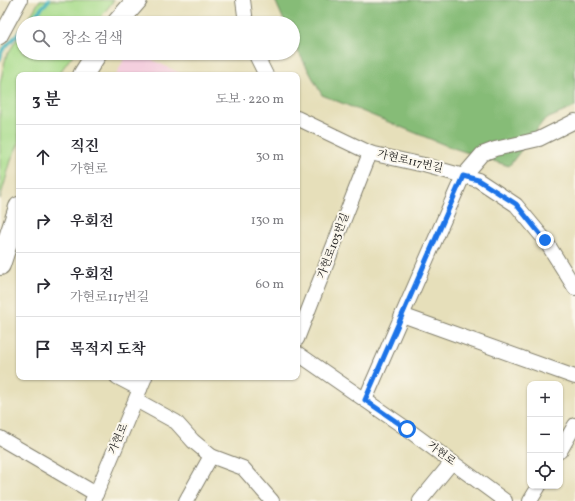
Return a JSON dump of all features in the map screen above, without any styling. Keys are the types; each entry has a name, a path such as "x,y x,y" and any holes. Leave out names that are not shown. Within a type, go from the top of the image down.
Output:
{"street":[{"path":"0,37 20,0"},
{"path":"123,16 137,0"},
{"path":"243,0 245,16"},
{"path":"85,72 93,60"},
{"path":"258,60 264,72"},
{"name":"가현로117번길","path":"300,119 370,153 424,165 478,180 516,204 545,240 575,287"},
{"path":"365,400 463,176 482,154 539,140 575,121"},
{"name":"가현로103번길","path":"300,331 370,153"},
{"path":"0,265 16,216"},
{"path":"402,316 575,377"},
{"name":"가현로","path":"300,354 505,501"},
{"path":"123,380 140,389 176,422 193,441 211,456 243,468 272,501"},
{"name":"가현로","path":"94,497 140,389"},
{"path":"563,445 575,425"},
{"path":"0,438 94,497"},
{"path":"186,501 211,456"},
{"path":"420,501 452,462"},
{"path":"530,501 537,489"}],"shaded area":[{"path":"124,60 153,60 178,72 118,72"}],"green space":[{"path":"40,0 114,0 101,16 30,16"},
{"path":"275,0 575,0 575,107 544,120 509,166 450,147 322,95 300,55 300,16 282,16"},
{"path":"16,41 16,60 69,60 60,72 16,72 16,149 12,157 0,199 0,83 6,57"}],"waterway":[{"path":"34,16 49,0"},
{"path":"0,59 2,51 16,36"}],"route":[{"path":"407,429 365,400 463,176 478,180 516,204 545,240"}]}
